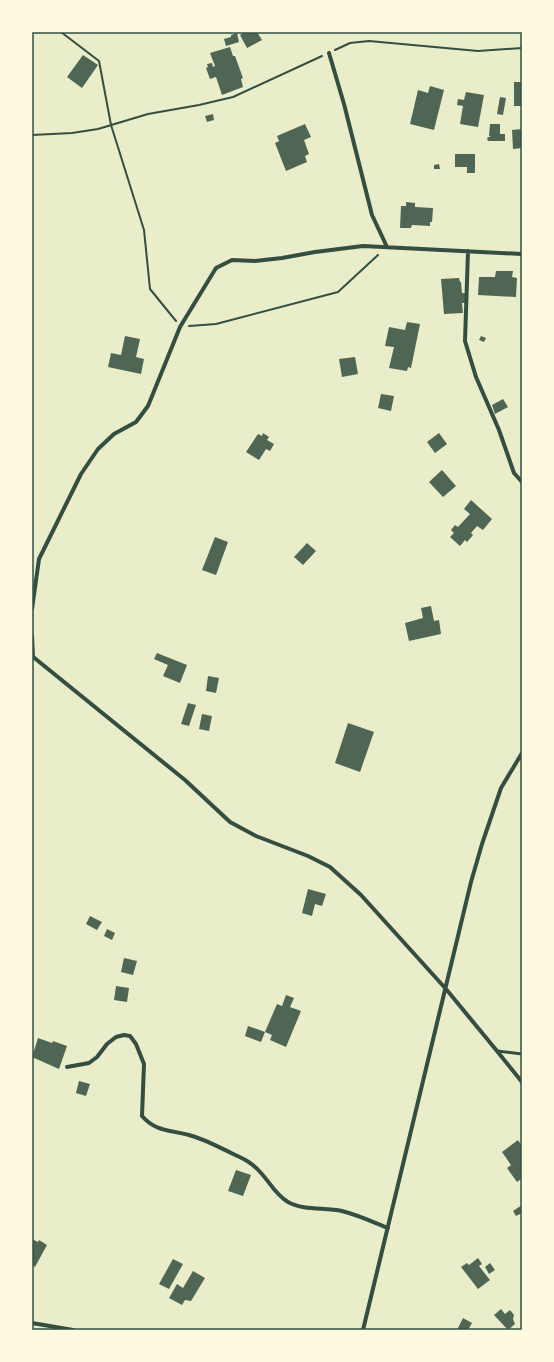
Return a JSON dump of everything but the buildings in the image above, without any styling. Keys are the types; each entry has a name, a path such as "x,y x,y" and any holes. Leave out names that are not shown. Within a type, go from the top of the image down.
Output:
{"street":[{"path":"329,53 344,104 372,215 387,247"},
{"path":"32,609 39,559 81,474 98,449 114,434 136,422 148,406 180,327 216,268 232,260 256,261 363,246 522,254"},
{"path":"468,251 465,341 476,377 499,430 514,473 522,482"},
{"path":"32,636 33,657 185,780 230,822 256,836 308,856 330,867 361,895 446,989 522,1082"},
{"path":"363,1330 471,882 501,788 522,753"},
{"path":"67,1068 89,1063 97,1057 107,1044 116,1037 124,1035 130,1036 136,1044 144,1064 142,1116 148,1123 158,1128 189,1135 208,1142 250,1163 260,1171 278,1193 288,1202 311,1208 341,1211 364,1218 388,1228"},
{"path":"32,1323 73,1330"}],"lane":[{"path":"497,1051 522,1054"}],"path":[{"path":"61,32 99,61 111,126 144,230 150,289 180,327 216,324 338,292 387,247"},
{"path":"32,135 72,133 98,129 148,114 233,97 350,43 369,41 478,51 522,48"}]}
